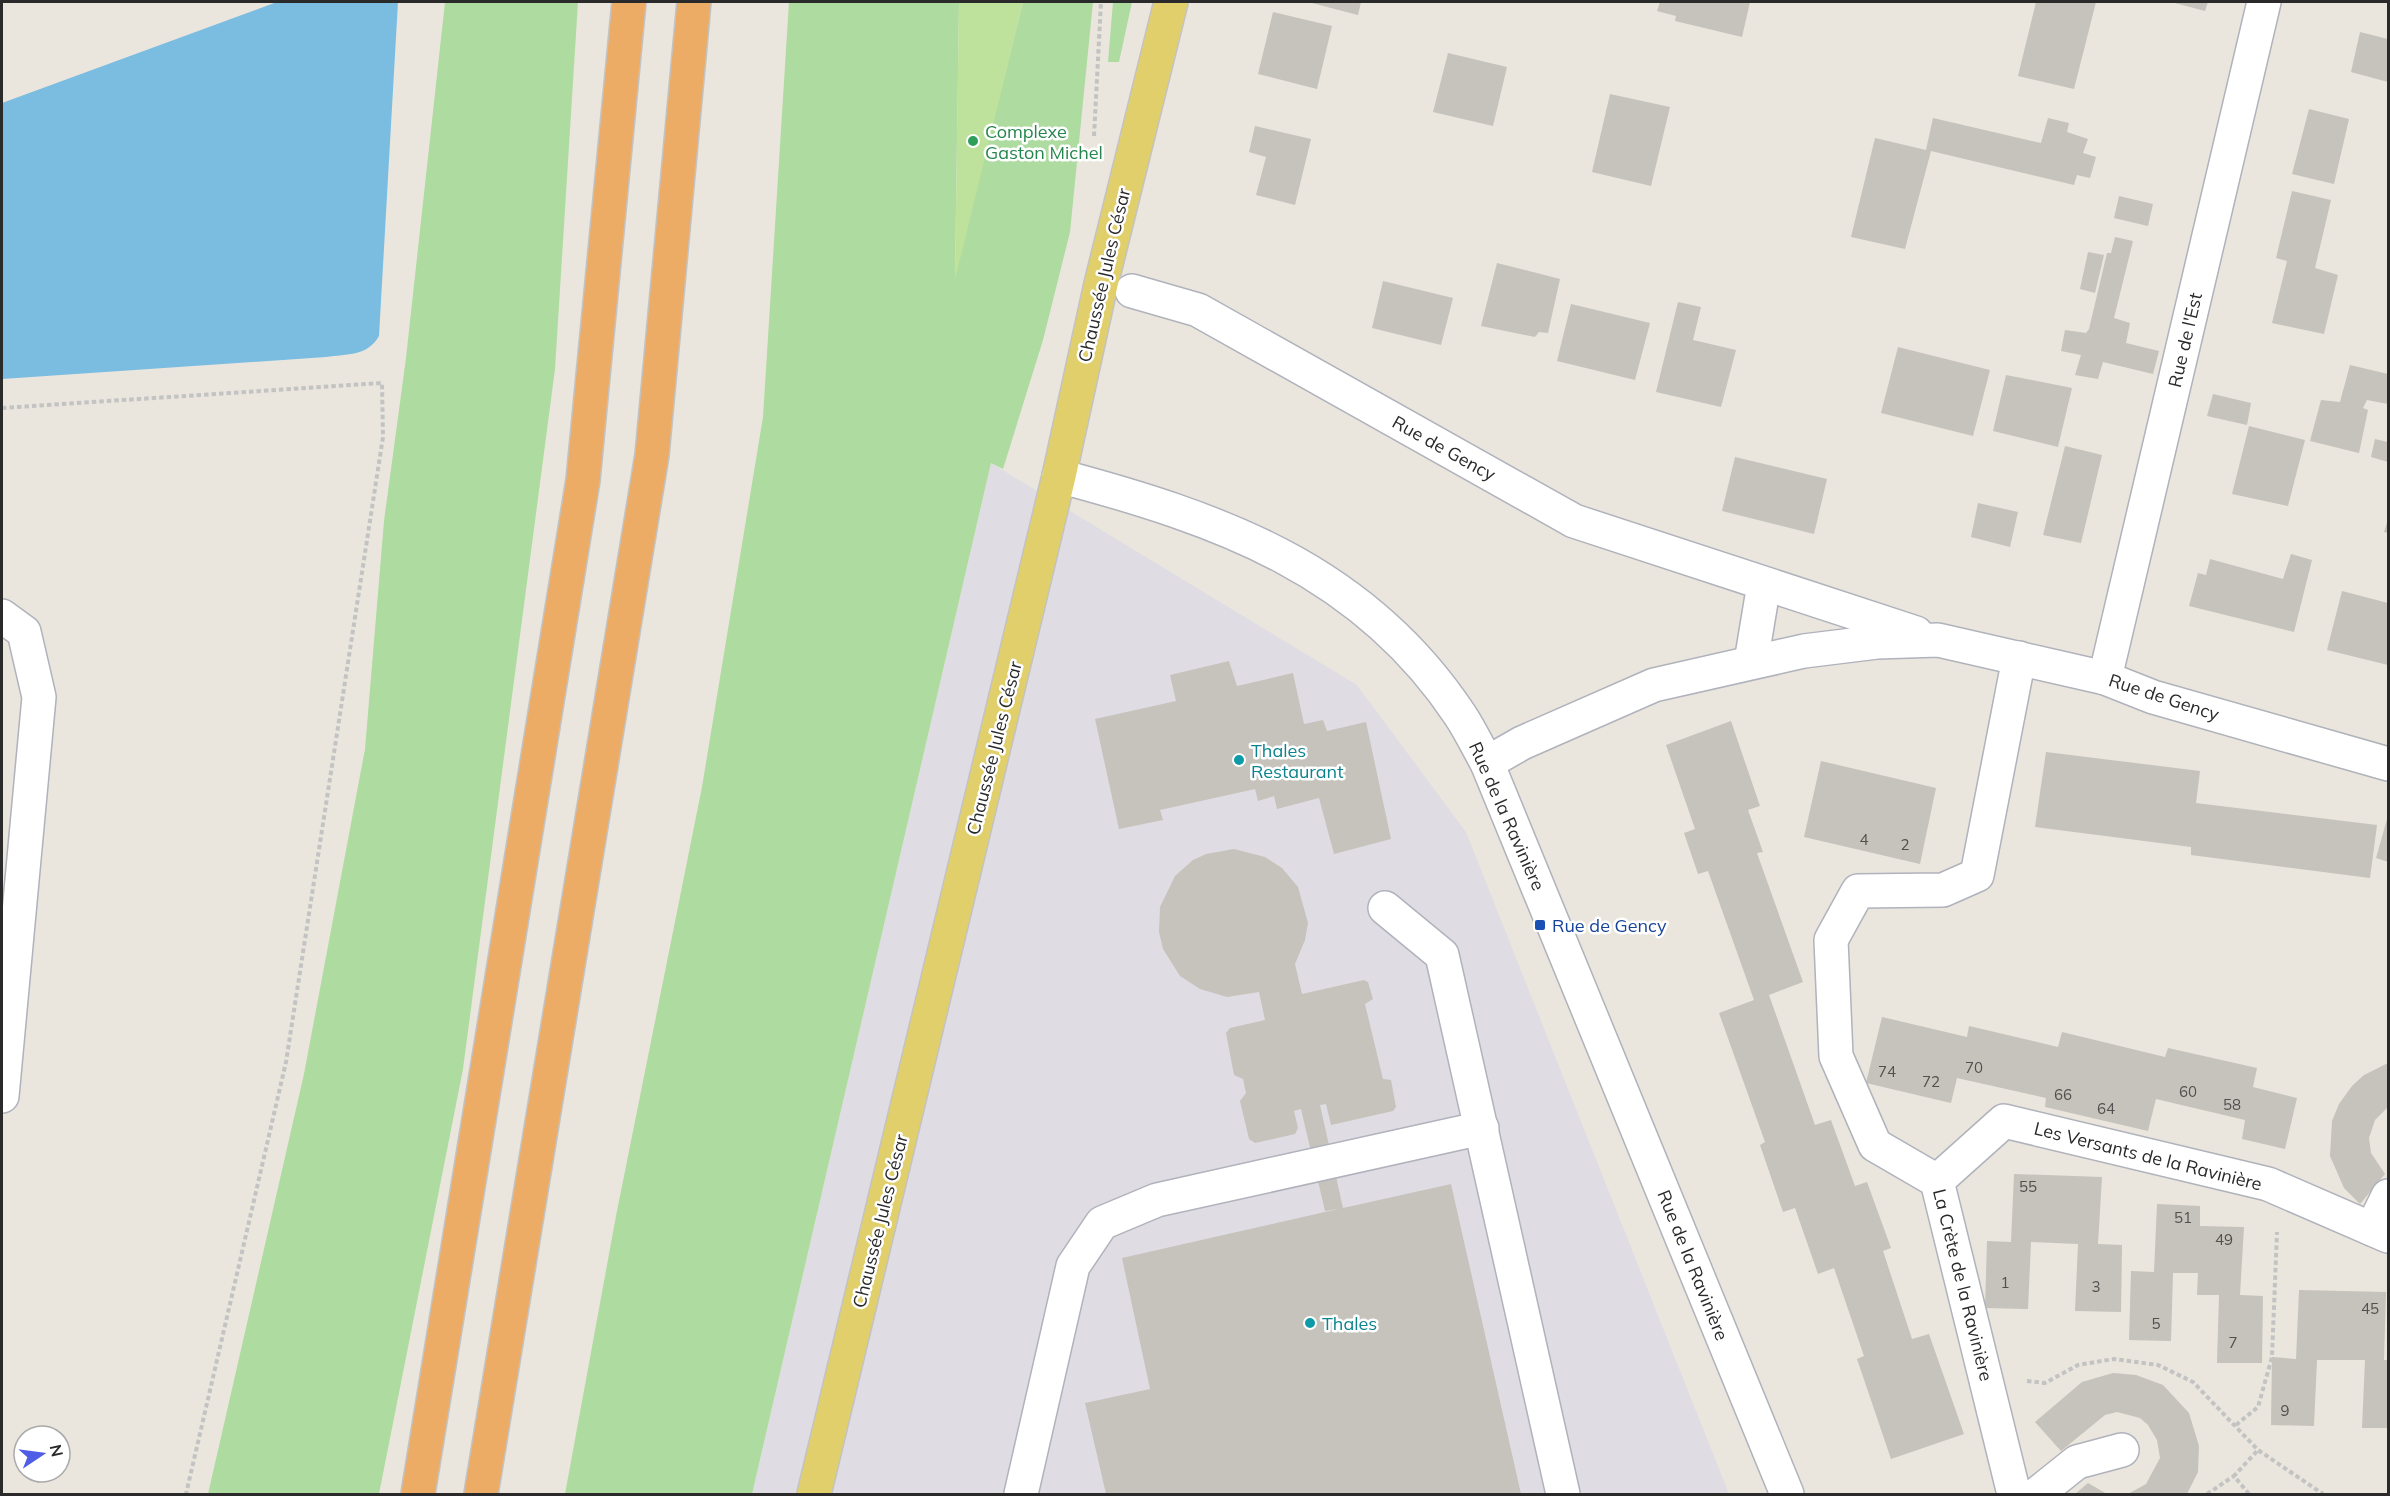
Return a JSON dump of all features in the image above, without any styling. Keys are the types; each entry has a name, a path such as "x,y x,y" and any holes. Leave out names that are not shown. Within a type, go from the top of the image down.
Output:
{"highway":[{"path":"418,1494 583,480 629,2"},
{"path":"481,1494 652,455 694,2"}],"main road":[{"name":"Chaussée Jules César","path":"814,1494 1059,476 1101,284 1171,2"}],"street":[{"name":"Rue de l'Est","path":"2105,678 2264,2"},
{"name":"Rue de Gency","path":"1132,291 1198,310 1574,521 1938,640 2105,678 2153,697 2388,764"},
{"name":"Rue de la Ravinière","path":"1059,476 1185,512 1244,535 1306,569 1351,598 1390,632 1431,676 1461,715 1487,763 1787,1494"},
{"path":"1751,662 1764,584"},
{"path":"2,616 24,632 39,697 2,1096"},
{"name":"Rue de Gency","path":"1487,763 1522,743 1654,685 1804,651 1877,642 1938,640"},
{"name":"La Crète de la Ravinière","path":"2014,1494 1937,1181 1875,1145 1836,1056 1831,940 1858,891 1943,890 1977,875 2019,658"},
{"path":"1385,908 1442,955 1563,1494"},
{"name":"Les Versants de la Ravinière","path":"1937,1181 2004,1121 2279,1189 2380,1233 2388,1196"},
{"path":"1021,1494 1073,1266 1102,1223 1157,1200 1482,1128"},
{"path":"2037,1494 2077,1462 2122,1449"}],"path":[{"path":"1093,146 1101,2"},
{"path":"2,408 382,383 382,437 286,1062 186,1494"},
{"path":"2236,1425 2258,1407 2272,1357 2279,1189"},
{"path":"1985,1376 2045,1383 2078,1365 2114,1359 2158,1365 2193,1382 2258,1450 2324,1494"},
{"path":"2207,1494 2234,1476 2258,1450"},
{"path":"2234,1476 2249,1494"}],"shaded area":[{"path":"991,463 1357,685 1466,832 1729,1494 752,1494"}],"green space":[{"path":"445,2 578,2 555,369 463,1069 379,1494 208,1494 304,1074 365,749 384,521 406,358"},
{"path":"789,2 959,2 955,276 1023,2 1093,2 1070,232 1043,340 1003,469 991,463 752,1494 565,1494 616,1216 702,787 763,417"},
{"name":"Complexe Gaston Michel","path":"959,2 1023,2 955,280"},
{"path":"1113,2 1132,2 1119,62 1108,62"}],"water":[{"path":"277,2 398,2 379,336 374,343 363,351 326,357 2,379 2,103"}],"building":[{"path":"1308,2 1361,2 1358,15"},
{"path":"1660,2 1750,2 1742,37 1675,21 1676,16 1657,11"},
{"path":"2036,2 2096,2 2074,89 2018,76"},
{"path":"2171,2 2208,2 2205,11"},
{"path":"1273,12 1332,26 1317,89 1258,74"},
{"path":"2360,32 2388,39 2388,82 2351,72"},
{"path":"1448,53 1507,67 1493,126 1433,112"},
{"path":"1610,94 1670,107 1651,186 1592,172"},
{"path":"2309,109 2349,119 2334,184 2292,174"},
{"path":"1933,118 2041,143 2048,118 2069,123 2067,132 2088,139 2083,153 2096,157 2090,178 2077,175 2074,185 1931,151 1905,249 1851,237 1875,138 1926,150"},
{"path":"1255,126 1311,139 1295,205 1256,195 1266,157 1249,152"},
{"path":"2292,191 2331,200 2315,268 2338,275 2324,334 2272,323 2287,261 2276,258"},
{"path":"2119,196 2153,204 2148,226 2114,218"},
{"path":"2115,237 2133,241 2114,318 2130,323 2126,343 2159,351 2153,374 2103,362 2098,379 2075,375 2081,355 2061,351 2065,330 2086,333 2089,329 2107,253 2111,253"},
{"path":"2088,252 2104,255 2095,293 2080,289"},
{"path":"1497,263 1560,279 1548,333 1539,332 1535,337 1481,326"},
{"path":"1383,281 1453,298 1441,345 1372,328"},
{"path":"1678,302 1701,307 1693,340 1736,350 1721,407 1656,392"},
{"path":"1571,304 1650,323 1635,380 1557,361"},
{"path":"1898,347 1990,370 1973,436 1881,413"},
{"path":"2350,365 2388,374 2388,404 2367,400 2363,408 2368,410 2359,453 2310,441 2321,400 2340,402"},
{"path":"2006,375 2072,388 2058,447 1993,431"},
{"path":"2213,394 2251,403 2247,425 2207,416"},
{"path":"2249,426 2305,440 2288,506 2232,494"},
{"path":"2375,439 2388,442 2388,462 2371,457"},
{"path":"2065,446 2102,455 2081,543 2043,535"},
{"path":"1735,457 1827,479 1814,534 1722,511"},
{"path":"1978,503 2018,512 2010,547 1971,537"},
{"path":"2388,519 2388,533 2384,532"},
{"path":"2291,554 2312,560 2294,632 2189,606 2198,573 2206,575 2210,559 2283,579"},
{"path":"2342,591 2388,603 2388,665 2327,650"},
{"name":"Thales Restaurant","path":"1229,661 1237,686 1293,673 1304,724 1323,720 1327,731 1366,722 1391,839 1334,854 1319,798 1277,809 1274,796 1258,801 1255,789 1160,810 1163,820 1119,829 1095,719 1176,701 1170,675"},
{"path":"1731,721 1760,806 1748,810 1763,852 1757,853 1803,982 1769,995 1815,1125 1831,1120 1855,1186 1867,1182 1891,1248 1883,1251 1912,1339 1929,1334 1964,1434 1891,1459 1857,1359 1864,1356 1834,1268 1818,1274 1795,1208 1783,1212 1760,1145 1765,1142 1719,1013 1754,1000 1708,871 1698,874 1684,833 1695,829 1666,745"},
{"path":"2046,752 2200,771 2196,803 2377,825 2370,878 2191,855 2191,847 2035,827"},
{"path":"1821,761 1936,788 1920,864 1804,837"},
{"path":"2388,820 2388,862 2376,858"},
{"name":"Thales","path":"1234,849 1265,857 1282,868 1298,887 1308,923 1305,940 1295,964 1302,994 1364,980 1368,982 1373,999 1365,1004 1383,1079 1391,1080 1396,1107 1393,1111 1331,1125 1326,1104 1320,1105 1343,1208 1451,1184 1521,1494 1106,1494 1085,1403 1150,1389 1122,1258 1338,1209 1325,1211 1301,1109 1294,1111 1298,1128 1295,1134 1255,1143 1249,1139 1240,1101 1246,1093 1243,1079 1234,1075 1226,1033 1230,1028 1265,1020 1259,992 1227,997 1200,989 1180,976 1163,949 1159,932 1160,907 1175,876 1193,860 1206,854"},
{"path":"1882,1017 1967,1037 1969,1026 2058,1047 2062,1032 2165,1057 2168,1048 2257,1068 2253,1087 2297,1098 2285,1149 2242,1139 2245,1120 2156,1099 2148,1131 2045,1107 2046,1098 1957,1078 1951,1103 1866,1083"},
{"path":"2388,1063 2388,1107 2375,1120 2369,1138 2371,1153 2385,1174 2360,1204 2344,1188 2330,1156 2332,1121 2339,1104 2352,1086 2364,1075"},
{"path":"2014,1174 2102,1177 2098,1244 2122,1245 2121,1312 2075,1311 2078,1244 2031,1242 2028,1309 1985,1308 1987,1241 2011,1242"},
{"path":"2157,1204 2200,1206 2200,1226 2244,1227 2240,1295 2263,1296 2262,1363 2217,1363 2219,1295 2197,1295 2198,1273 2173,1273 2171,1341 2129,1340 2131,1271 2154,1272"},
{"path":"2299,1290 2386,1292 2384,1360 2388,1360 2388,1428 2362,1428 2365,1360 2317,1360 2314,1426 2271,1425 2272,1357 2296,1359"},
{"path":"2113,1373 2136,1375 2163,1385 2189,1413 2199,1446 2198,1472 2187,1494 2128,1494 2146,1484 2160,1458 2157,1440 2148,1425 2140,1418 2117,1412 2105,1415 2061,1451 2035,1422 2082,1382"},
{"path":"2088,1483 2107,1494 2075,1494"}],"place":[{"name":"Complexe Gaston Michel","path":"973,141"},
{"name":"Thales Restaurant","path":"1239,760"},
{"name":"Rue de Gency","path":"1540,925"},
{"name":"Thales","path":"1310,1323"}]}
